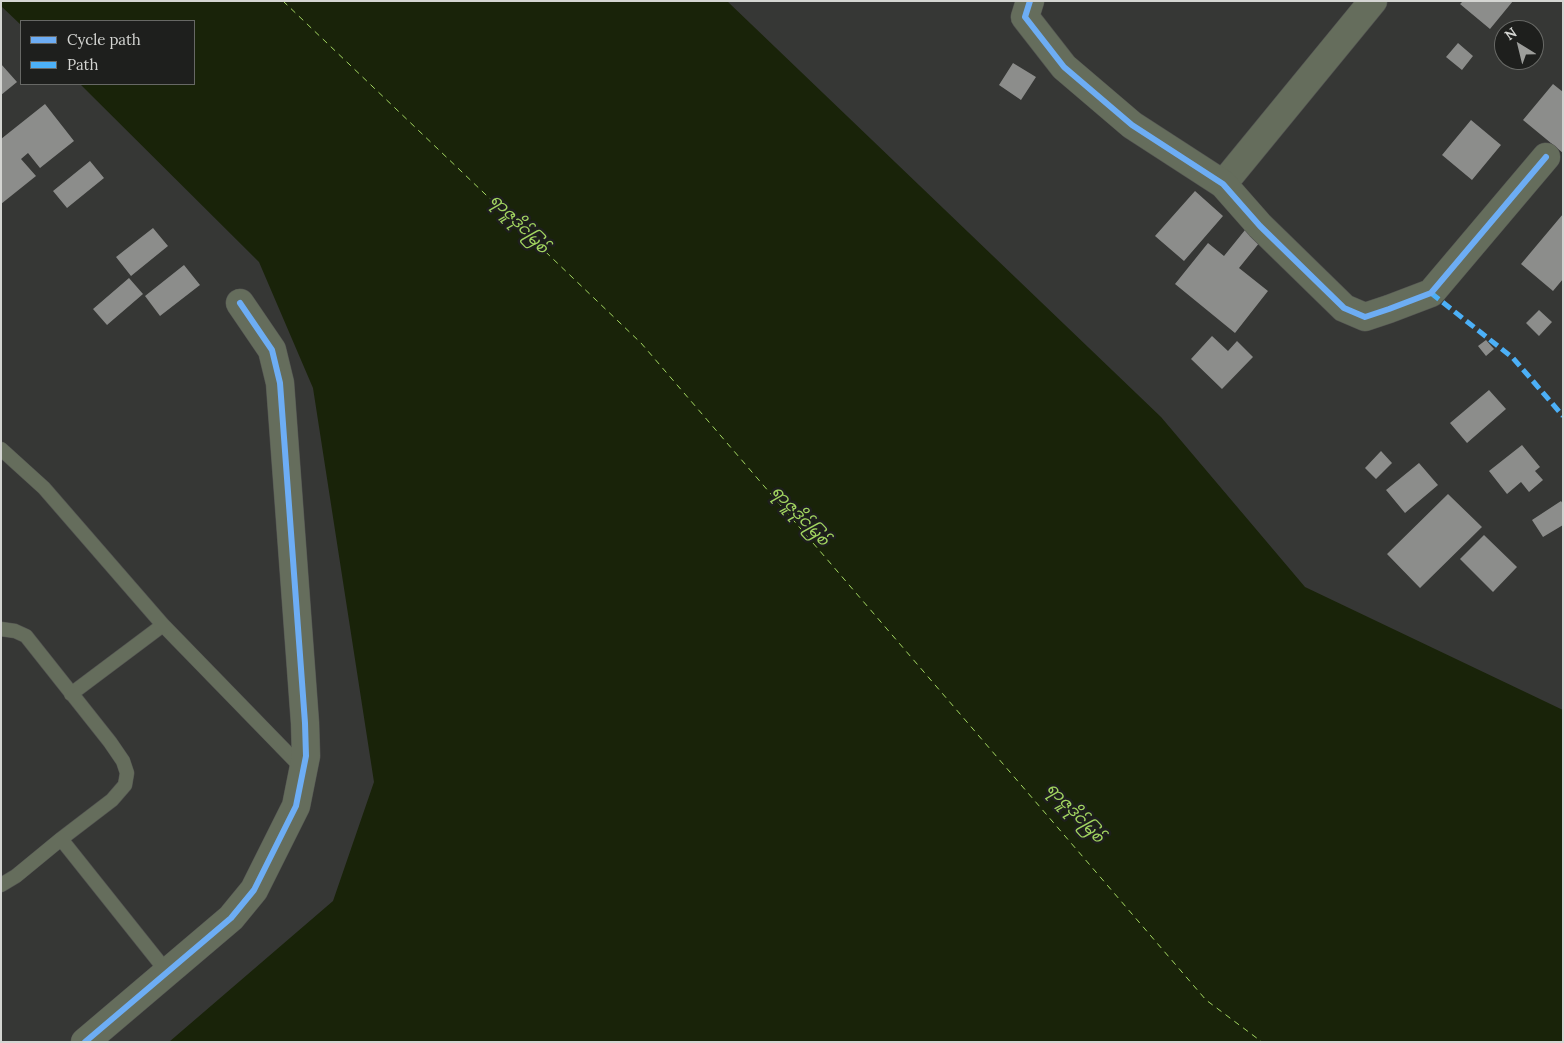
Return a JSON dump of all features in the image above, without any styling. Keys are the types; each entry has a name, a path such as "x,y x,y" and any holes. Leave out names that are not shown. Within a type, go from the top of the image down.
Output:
{"street":[{"path":"1030,1 1025,17 1064,67 1132,125 1223,184 1260,226 1344,308 1365,317 1431,293 1546,157"},
{"path":"1223,184 1373,1"},
{"path":"85,1042 231,918 254,890 296,806 306,756 305,723 280,384 272,350 240,303"}],"lane":[{"path":"1,449 44,488 163,625 303,769"},
{"path":"71,694 163,625"},
{"path":"1,629 15,631 26,636 110,742 123,761 126,773 124,785 112,800 16,876 1,885"},
{"path":"61,839 167,972"}],"water":[{"name":"ရာဇူဒိုင်မြစ်","path":"1,1 727,1 1161,417 1305,587 1563,710 1563,1042 169,1042 333,901 374,782 313,388 259,262 81,85 195,85 195,20 20,20 20,24 1,6"}],"building":[{"path":"1463,1 1513,1 1497,20 1494,20 1494,24 1490,29 1460,4"},
{"path":"1458,43 1473,56 1462,70 1446,57"},
{"path":"1013,63 1036,77 1021,100 999,85"},
{"path":"1,64 17,82 1,95"},
{"path":"1553,84 1563,92 1563,153 1523,120"},
{"path":"45,104 74,141 40,168 28,153 21,159 36,176 1,204 1,139"},
{"path":"1471,120 1501,145 1472,180 1442,155"},
{"path":"90,161 104,178 67,208 53,191"},
{"path":"1195,191 1223,216 1184,261 1155,236"},
{"path":"1563,214 1563,279 1553,291 1521,264"},
{"path":"153,228 168,246 131,276 116,257"},
{"path":"1245,230 1260,242 1239,268 1268,291 1235,333 1175,284 1208,243 1224,256"},
{"path":"184,265 200,285 160,316 145,296"},
{"path":"129,278 143,294 107,325 93,309"},
{"path":"1539,310 1552,322 1539,336 1526,323"},
{"path":"1212,336 1228,351 1237,341 1253,357 1222,389 1191,359"},
{"path":"1486,340 1494,349 1486,356 1478,346"},
{"path":"1489,390 1506,409 1467,443 1450,423"},
{"path":"1522,445 1540,467 1535,471 1543,480 1529,492 1521,482 1507,494 1489,471"},
{"path":"1381,451 1392,463 1376,479 1365,468"},
{"path":"1419,463 1438,485 1405,513 1386,490"},
{"path":"1448,494 1482,527 1420,588 1387,554"},
{"path":"1561,501 1563,504 1563,525 1543,537 1532,520"},
{"path":"1484,535 1517,567 1493,592 1460,559"}],"ferry route":[{"path":"283,1 641,343 1206,1000 1262,1042"}],"marked path":[{"path":"1431,293 1513,358 1563,416"}],"cycle path":[{"path":"1030,1 1025,17 1064,67 1132,125 1223,184 1260,226 1344,308 1365,317 1431,293 1546,157"},
{"path":"85,1042 231,918 254,890 296,806 306,756 305,723 280,383 272,350 240,303"}]}
